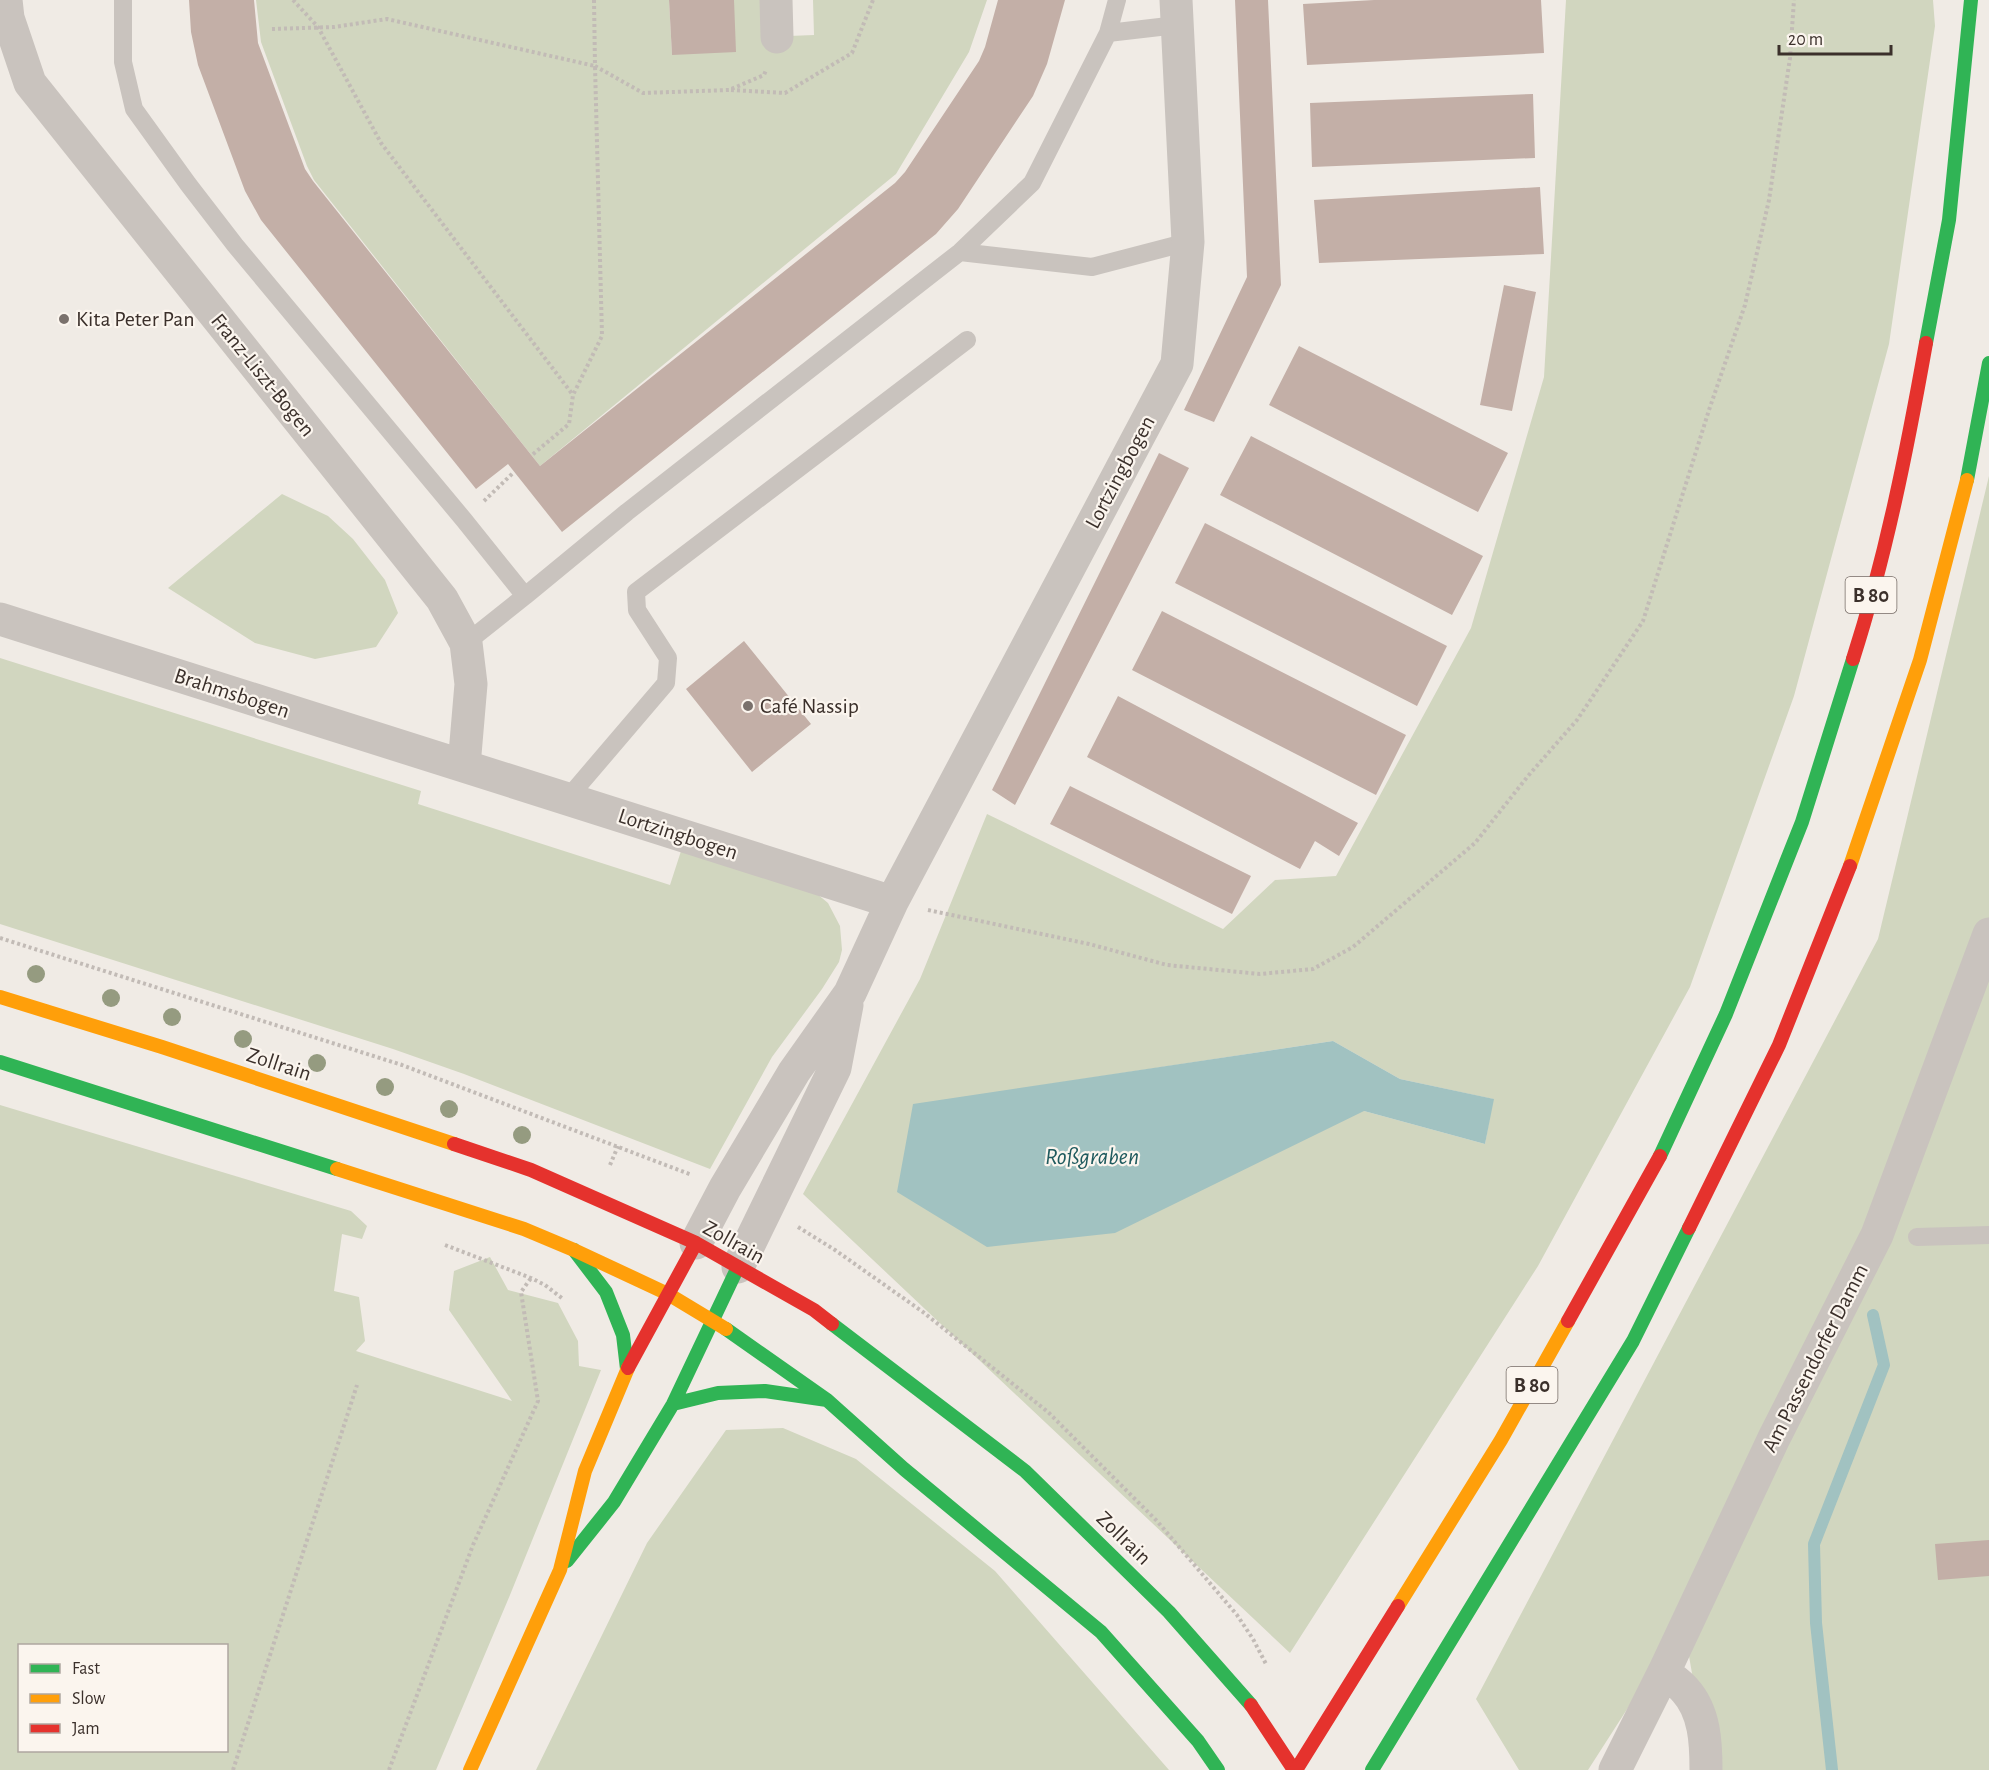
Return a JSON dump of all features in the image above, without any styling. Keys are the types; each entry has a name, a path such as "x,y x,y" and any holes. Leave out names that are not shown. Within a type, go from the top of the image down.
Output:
{"main road":[{"name":"B 80","path":"1295,1770 1501,1440 1659,1159 1726,1014 1802,822 1862,632 1903,470 1950,220 1971,0"},
{"name":"B 80","path":"1372,1770 1633,1341 1779,1045 1857,848 1920,660 1966,486 1989,363"},
{"name":"Zollrain","path":"0,997 162,1047 531,1170 696,1243 814,1310 1025,1471 1169,1612 1248,1701 1295,1770"},
{"path":"0,1062 524,1229 668,1294 713,1320 827,1400 904,1469 1101,1632 1198,1741 1218,1770"},
{"path":"470,1770 560,1570 585,1471 627,1369 696,1243"},
{"path":"574,1250 606,1292 623,1335 627,1369"},
{"path":"560,1570 614,1502 673,1404 738,1267"},
{"path":"673,1404 718,1393 765,1391 827,1400"}],"street":[{"name":"Franz-Liszt-Bogen","path":"6,0 8,18 30,82 442,599 466,644 471,684 464,766"},
{"path":"776,0 777,37"},
{"name":"Lortzingbogen","path":"696,1243 725,1188 794,1072 850,993 892,902 1177,364 1188,242 1177,12"},
{"name":"Brahmsbogen","path":"0,619 464,766"},
{"name":"Lortzingbogen","path":"464,766 892,902"},
{"name":"Am Passendorfer Damm","path":"1615,1770 1664,1672 1773,1438 1877,1235 1989,934"},
{"name":"Lortzingbogen","path":"738,1267 835,1068 850,993"},
{"path":"1664,1672 1686,1691 1699,1712 1706,1743 1706,1770"}],"lane":[{"path":"123,0 123,62 135,109 235,245 525,596"},
{"path":"466,644 627,512 960,252 1032,183 1108,33 1118,0"},
{"path":"1108,33 1177,12"},
{"path":"960,252 1092,267 1188,242"},
{"path":"567,799 666,683 668,658 637,610 636,592 967,340"},
{"path":"1917,1237 1989,1235"}],"path":[{"path":"293,0 318,27 381,143 573,395"},
{"path":"532,455 569,424 573,395 602,336 594,0"},
{"path":"272,29 334,27 387,19 595,66 643,93 729,90 785,93 852,53 873,0"},
{"path":"892,902 1089,944 1167,965 1260,974 1314,969 1353,947 1475,843 1528,776 1577,720 1643,621 1709,410 1745,305 1769,200 1790,58 1794,0"},
{"path":"729,90 764,75 777,37"},
{"path":"464,520 514,472"},
{"path":"0,938 402,1065 725,1188"},
{"path":"765,1208 835,1250 923,1312 1048,1412 1157,1521 1238,1615 1268,1666"},
{"path":"435,1241 531,1278 545,1285 566,1301"},
{"path":"389,1770 473,1545 538,1401 521,1292 531,1278"},
{"path":"233,1770 357,1385"}],"green space":[{"path":"256,0 669,0 672,55 734,0 762,0 764,37 814,35 813,0 987,0 969,52 896,174 540,466 314,180 261,42"},
{"path":"1566,0 1933,0 1935,26 1889,344 1794,696 1690,987 1538,1266 1290,1653 803,1194 920,979 987,814 1223,929 1275,880 1336,876 1471,628 1544,377","holes":["1333,1041 1400,1079 1493,1099 1485,1144 1364,1111 913,1105"]},
{"path":"1989,476 1989,1770 1709,1770 1683,1622 1588,1770 1519,1770 1476,1699 1878,939"},
{"path":"282,494 328,516 353,539 385,580 398,613 376,647 315,659 255,643 168,588"},
{"path":"0,658 421,791 418,804 670,885 682,848 816,893 828,903 840,926 842,950 839,962 772,1057 710,1169 393,1049 0,924"},
{"path":"0,1105 351,1211 367,1226 362,1239 342,1234 334,1291 359,1297 365,1341 356,1351 512,1401 449,1310 454,1271 490,1257 508,1290 558,1303 578,1341 579,1366 601,1370 436,1770 0,1770"},
{"path":"783,1428 856,1459 995,1571 1169,1770 536,1770 647,1543 726,1430"}],"water":[{"name":"Roßgraben","path":"1333,1041 1400,1079 1494,1099 1485,1144 1364,1111 1115,1233 987,1247 897,1192 913,1104"}],"building":[{"path":"189,0 254,0 258,43 305,169 540,466 895,183 905,172 979,61 998,0 1065,0 1047,64 1033,96 958,209 936,234 562,532 508,464 476,489 261,220 245,191 198,65 191,32"},
{"path":"669,0 734,0 736,52 672,55"},
{"path":"1235,0 1268,0 1281,285 1214,422 1184,410 1247,277"},
{"path":"1374,0 1541,0 1544,53 1307,65 1303,4"},
{"path":"1533,94 1535,158 1312,167 1310,103"},
{"path":"1540,187 1544,254 1319,263 1314,200"},
{"path":"1504,285 1536,292 1512,411 1480,405"},
{"path":"1299,346 1508,453 1478,512 1269,405"},
{"path":"1251,436 1483,556 1452,615 1220,495"},
{"path":"1159,453 1189,468 1015,805 992,790"},
{"path":"1205,523 1447,646 1417,706 1175,583"},
{"path":"1162,611 1406,735 1376,795 1132,670"},
{"name":"Café Nassip","path":"744,641 811,724 752,772 686,689"},
{"path":"1118,696 1358,823 1339,856 1315,841 1300,869 1087,757"},
{"path":"1070,786 1251,876 1232,914 1050,824"},
{"path":"1989,1540 1989,1576 1938,1580 1935,1544"}],"waterway":[{"path":"1832,1770 1816,1623 1814,1544 1884,1365 1873,1315"}],"traffic: fast":[{"path":"1926,343 1949,220 1971,0"},
{"path":"1967,480 1989,363"},
{"path":"1660,1156 1726,1014 1802,822 1853,659"},
{"path":"0,1062 337,1169"},
{"path":"1372,1770 1633,1341 1689,1228"},
{"path":"574,1250 606,1292 623,1335 627,1369"},
{"path":"567,1561 614,1502 673,1404 738,1267"},
{"path":"832,1324 1025,1471 1169,1612 1251,1705"},
{"path":"726,1329 827,1400 904,1469 1101,1632 1198,1741 1218,1770"},
{"path":"673,1404 718,1393 765,1391 827,1400"}],"traffic: slow":[{"path":"1850,866 1920,660 1967,480"},
{"path":"0,997 162,1047 454,1144"},
{"path":"337,1169 524,1229 668,1294 726,1329"},
{"path":"1398,1606 1501,1440 1568,1321"},
{"path":"470,1770 560,1570 585,1471 628,1368"}],"traffic: jam":[{"path":"1853,659 1876,581 1895,502 1926,343"},
{"path":"1689,1228 1779,1045 1850,866"},
{"path":"454,1144 531,1170 696,1243 814,1310 832,1324"},
{"path":"1568,1321 1660,1156"},
{"path":"628,1368 696,1243"},
{"path":"1296,1770 1398,1606"},
{"path":"1251,1705 1294,1770"}],"place":[{"name":"Kita Peter Pan","path":"64,319"},
{"name":"Café Nassip","path":"748,706"}]}
